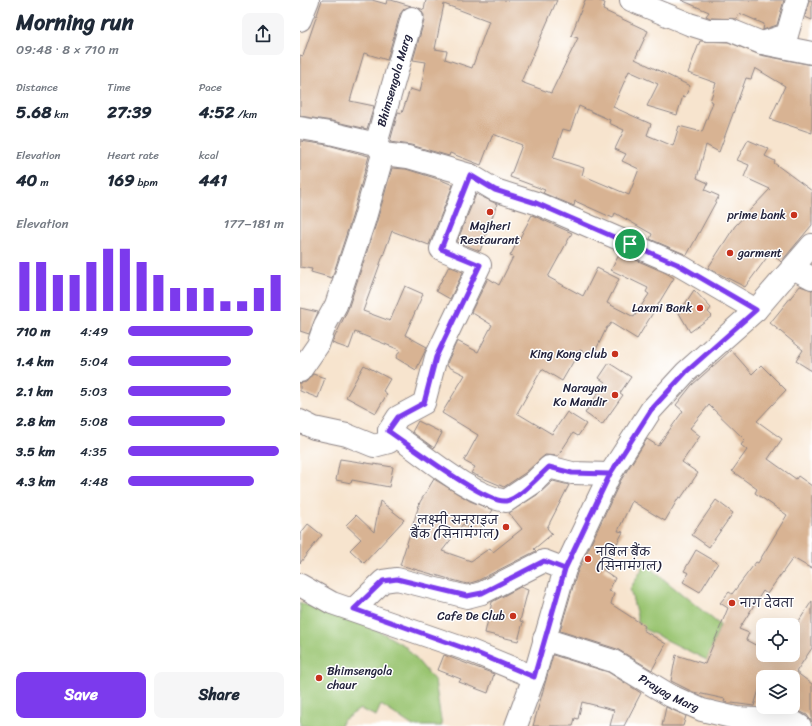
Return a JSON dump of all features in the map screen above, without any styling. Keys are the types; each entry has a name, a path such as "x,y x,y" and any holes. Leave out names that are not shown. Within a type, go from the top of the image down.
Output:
{"street":[{"path":"631,0 689,24 708,30 730,30 762,44 812,53"},
{"path":"762,44 787,35 797,0"},
{"name":"Bhimsengola Marg","path":"300,371 318,345 325,325 336,305 364,221 412,18"},
{"path":"300,128 330,133 470,175 495,190 536,203 677,264 756,310"},
{"path":"300,421 314,428 347,435 374,446 389,442 388,431 398,417 424,403 436,357 480,265 441,249 470,175"},
{"path":"516,726 534,677 565,569 610,474 651,410 691,367 756,310 812,245"},
{"path":"792,268 812,278"},
{"path":"388,431 463,483 490,497 506,501 519,494 549,467 572,473 610,474"},
{"path":"354,609 383,581 397,579 467,596 482,593 544,561 565,569"},
{"path":"300,585 332,603 354,609 472,651 534,677"},
{"name":"Prayag Marg","path":"544,639 613,661 672,696 702,710 750,720 786,720 792,721 800,726"}],"green space":[{"path":"645,564 720,625 707,660 640,627 630,589"},
{"path":"300,603 362,621 405,646 435,681 442,726 413,726 381,705 376,716 360,709 342,721 341,726 300,726"}],"building":[{"path":"322,0 372,0 386,4 387,0 391,0 411,6 404,9 400,14 387,60 364,53 350,101 374,106 367,129 300,116 300,55 303,56"},
{"path":"426,0 557,0 521,82 551,93 578,38 571,36 585,0 597,0 605,3 603,10 648,31 635,59 690,86 685,97 683,96 677,115 647,106 658,84 629,71 613,107 651,124 647,135 673,146 679,126 702,132 713,102 710,101 716,83 688,73 700,41 728,42 760,55 812,65 812,133 770,119 785,86 755,68 751,79 746,78 719,152 706,145 697,178 708,183 705,190 719,196 687,255 650,239 652,234 615,213 613,218 575,201 574,206 543,193 545,190 510,177 522,145 493,134 481,165 450,153 449,156 411,145 390,142 398,112 402,113 410,89 420,92 426,62 413,60 424,21 424,15 419,8 424,10","holes":["444,4 489,21 472,68 445,59 447,51 435,49","579,106 610,120 609,123 624,130 615,149 626,154 622,161 639,169 629,195 582,175 584,168 553,158 563,129 570,131"]},
{"path":"681,0 784,0 777,25 763,30 764,24 739,13 737,19 710,18 706,16 709,12"},
{"path":"809,0 812,0 812,20 805,17"},
{"path":"748,140 769,149 765,156 775,161 774,163 812,191 812,225 781,262 771,252 745,287 708,268 735,226 770,189 744,177 749,165 737,160"},
{"path":"300,141 328,145 369,156 352,217 332,278 311,272 312,269 300,267"},
{"path":"392,168 406,169 453,185 429,245 392,231 363,311 390,321 405,286 423,294 405,335 427,347 416,370 396,358 400,350 355,332 349,349 332,343 348,309 376,224"},
{"path":"476,194 497,204 480,251 457,242"},
{"path":"532,215 572,233 548,277 583,296 597,268 619,279 607,303 634,317 649,294 646,292 648,288 611,270 620,253 674,278 637,339 611,323 607,327 593,356 580,350 562,381 542,369 517,413 552,434 567,412 586,424 578,436 573,433 558,456 545,455 525,473 504,487 471,473 475,467 464,461 478,435 442,413 465,375 447,366 457,341 478,352 492,325 471,312 488,278 499,285 513,257 510,256"},
{"path":"449,266 463,272 450,299 436,291"},
{"path":"800,286 812,290 812,371 796,361 803,350 770,323"},
{"path":"694,290 711,308 708,312 712,316 690,332 679,313"},
{"path":"300,308 318,312 309,334 300,331"},
{"path":"731,350 752,374 761,365 786,390 757,421 782,439 768,459 796,479 798,476 812,486 812,569 793,558 767,594 763,591 739,629 749,633 746,640 756,645 756,662 800,662 800,619 812,601 812,648 797,670 756,670 756,700 754,706 724,702 725,699 693,692 671,681 676,655 705,664 728,608 720,603 729,592 732,594 756,562 758,563 787,515 755,493 757,489 732,471 747,450 741,445 745,440 709,405 690,428 700,436 682,462 698,473 681,498 679,497 665,521 632,501 618,531 623,532 603,570 615,578 609,591 614,593 611,604 645,626 643,630 666,644 652,670 617,649 560,631 577,573 621,480 647,439 658,446 683,411 676,405 692,385"},
{"path":"609,363 631,377 620,393 623,395 602,425 585,413 605,382 599,378"},
{"path":"364,365 390,379 383,391 387,394 376,413 346,397"},
{"path":"313,374 325,378 318,398 300,391 300,383 306,382"},
{"path":"418,421 442,433 434,448 412,432"},
{"path":"340,459 393,467 389,487 352,480 351,483 336,480"},
{"path":"434,479 470,501 493,510 476,534 463,524 442,551 471,561 490,548 493,552 522,529 509,513 540,493 553,481 569,485 547,528 552,534 534,549 536,551 477,581 467,584 400,565 420,502"},
{"path":"716,500 733,513 709,547 692,535"},
{"path":"380,501 404,520 364,563 350,550 361,539 346,525 356,515 374,532"},
{"path":"308,524 322,535 300,563 300,534"},
{"path":"696,550 718,563 700,592 683,582 689,573 684,571"},
{"path":"520,587 528,590 520,621 523,622 518,641 485,633 492,602"},
{"path":"444,655 494,674 488,693 459,682 461,679 438,670"},
{"path":"553,655 608,672 641,693 624,726 610,726 614,710 582,702 578,719 575,718 573,726 533,726"},
{"path":"800,675 812,684 812,722 807,715 800,712"},
{"path":"666,707 686,716 683,726 662,726"}],"place":[{"name":"Majheri Restaurant","path":"490,212"},
{"name":"prime bank","path":"794,215"},
{"name":"garment","path":"730,253"},
{"name":"Laxmi Bank","path":"700,308"},
{"name":"King Kong club","path":"615,354"},
{"name":"Narayan Ko Mandir","path":"615,395"},
{"name":"लक्ष्मी सनराइज बैंक (सिनामंगल)","path":"506,527"},
{"name":"नबिल बैंक (सिनामंगल)","path":"588,559"},
{"name":"नाग देवता","path":"732,603"},
{"name":"Cafe De Club","path":"513,616"},
{"name":"Bhimsengola chaur","path":"319,678"}],"route":[{"path":"630,244 536,203 495,190 470,175 441,249 480,265 474,274 436,357 424,403 398,417 388,431 419,451 463,483 498,500 506,501 519,494 549,467 572,473 610,474 587,518 565,569 534,677 472,651 354,609 372,589 383,581 397,579 467,596 482,593 514,575 544,561 565,569 587,518 610,474 651,410 686,372 712,347 756,310 677,264 630,244"}]}
